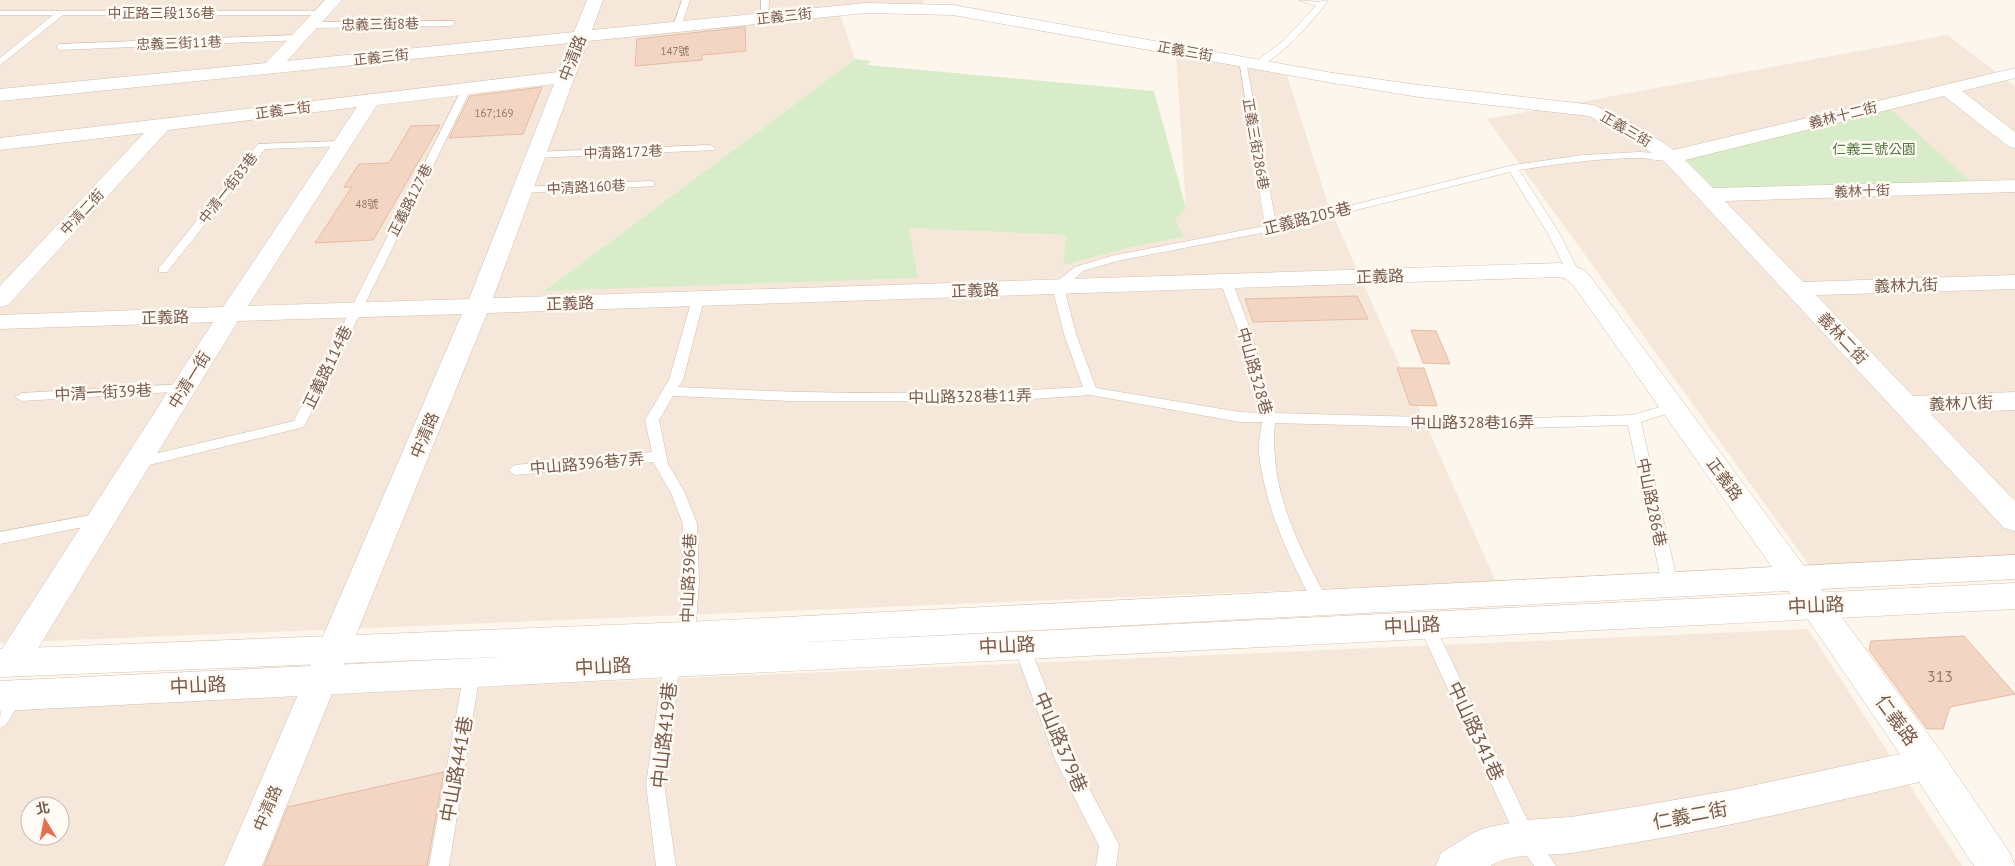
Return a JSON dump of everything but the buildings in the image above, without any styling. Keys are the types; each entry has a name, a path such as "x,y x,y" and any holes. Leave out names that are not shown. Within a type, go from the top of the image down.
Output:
{"street":[{"path":"270,69 334,0"},
{"name":"中清路","path":"243,866 478,306 595,0"},
{"name":"正義三街","path":"0,95 866,8 952,10 1419,91 1594,111 1630,129 1671,157"},
{"name":"義林十二街","path":"1671,157 2015,72"},
{"name":"正義二街","path":"0,144 565,77"},
{"path":"1948,89 2015,142"},
{"name":"中清一街","path":"6,663 138,463 230,315 371,100"},
{"name":"中清二街","path":"0,300 163,124"},
{"name":"義林二街","path":"1671,157 2015,520"},
{"name":"義林十街","path":"1708,196 2015,186"},
{"name":"正義路","path":"0,322 1560,270 1574,274 1582,281 1795,577"},
{"name":"義林九街","path":"1797,289 2015,282"},
{"name":"義林八街","path":"1907,406 2015,401"},
{"name":"中山路","path":"5,703 328,665 679,649 1321,603 2015,566"},
{"name":"仁義路","path":"1795,577 1929,764 1996,866"},
{"name":"中山路","path":"6,663 328,665 472,672 679,649 1022,644 2015,596"},
{"name":"仁義二街","path":"1455,866 1489,845 1536,852 1571,836 1732,807 1929,764"}],"lane":[{"path":"677,26 686,0"},
{"path":"765,0 765,18"},
{"path":"1250,62 1286,43 1317,11 1322,3 1303,0"},
{"name":"中正路三段136巷","path":"0,12 316,19"},
{"path":"0,62 61,13"},
{"name":"忠義三街8巷","path":"316,19 451,23"},
{"name":"忠義三街11巷","path":"60,47 298,38"},
{"name":"正義三街286巷","path":"1250,62 1271,228"},
{"name":"正義路127巷","path":"354,311 466,89"},
{"name":"中清一街83巷","path":"163,270 262,146 342,144"},
{"name":"中清路172巷","path":"536,155 710,148"},
{"name":"正義路205巷","path":"1058,287 1079,269 1115,258 1271,228 1513,168 1583,158 1639,154 1671,157"},
{"path":"1513,168 1554,234 1574,274"},
{"name":"中清路160巷","path":"522,190 650,184"},
{"name":"中山路328巷","path":"1226,281 1244,329 1269,419 1266,451 1275,500 1298,560 1321,603"},
{"path":"1058,287 1070,334 1091,391"},
{"name":"中山路396巷","path":"679,649 691,582 690,524 678,493 662,464 652,420 676,380 698,299"},
{"name":"正義路114巷","path":"138,463 299,424 354,311"},
{"name":"中清一街39巷","path":"22,397 184,388"},
{"name":"中山路328巷11弄","path":"669,391 791,397 1002,397 1091,391 1240,417 1269,419"},
{"name":"中山路328巷16弄","path":"1269,419 1494,424 1634,420 1673,406"},
{"name":"中山路286巷","path":"1634,420 1670,584"},
{"name":"中山路396巷7弄","path":"515,470 660,456"},
{"path":"0,538 102,518"},
{"name":"中山路341巷","path":"1426,624 1536,852"},
{"name":"中山路379巷","path":"1022,644 1064,759 1109,845 1106,866"},
{"name":"中山路419巷","path":"666,866 655,784 679,649"},
{"name":"中山路441巷","path":"439,866 472,672"}],"shaded area":[{"path":"0,0 924,0 922,5 838,8 855,59 545,290 917,278 909,228 1066,235 1063,264 1132,247 1184,237 1175,220 1186,207 1176,56 1287,75 1328,204 1496,582 0,643"},
{"path":"1947,35 2015,86 2015,562 1814,572 1487,119"},
{"path":"1808,629 1962,866 0,866 0,708"}],"green space":[{"path":"855,59 871,61 867,65 1154,91 1186,208 1175,220 1184,237 1132,247 1063,265 1066,235 909,228 918,278 544,291"},
{"name":"仁義三號公園","path":"1885,104 1977,187 1708,195 1671,157"}]}
